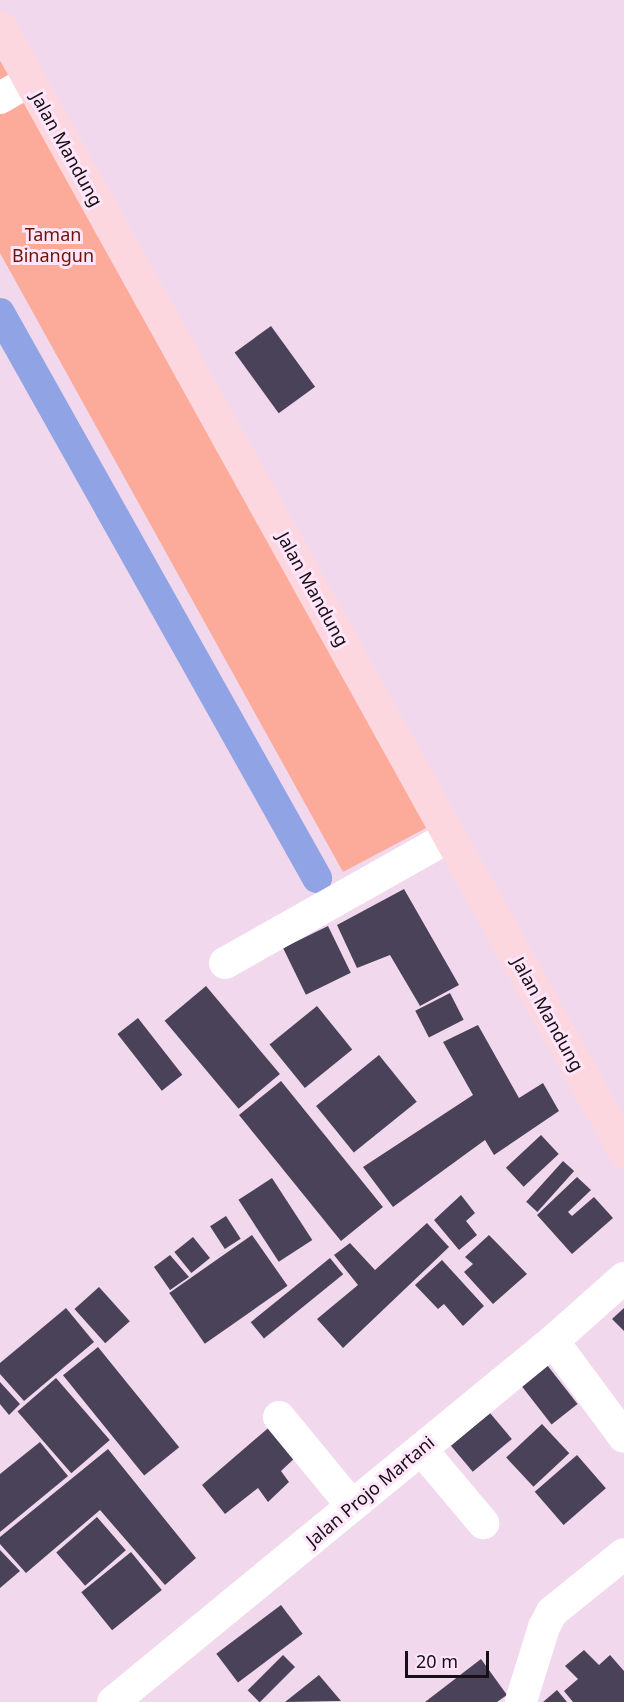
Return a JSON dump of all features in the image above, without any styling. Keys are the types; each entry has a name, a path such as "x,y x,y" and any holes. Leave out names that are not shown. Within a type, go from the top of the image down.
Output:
{"main road":[{"name":"Jalan Mandung","path":"0,27 624,1152"}],"street":[{"path":"0,98 30,81"},
{"path":"225,963 450,837"},
{"name":"Jalan Projo Martani","path":"113,1702 553,1341 624,1278"},
{"path":"553,1341 624,1437"},
{"path":"279,1417 352,1506"},
{"path":"421,1449 483,1523"},
{"path":"521,1701 544,1627 552,1612 624,1554"}],"green space":[{"name":"Taman Binangun","path":"0,44 428,827 343,872 0,253"}],"building":[{"path":"271,326 315,387 279,413 235,352"},
{"path":"404,889 459,985 420,1006 390,955 357,968 337,925"},
{"path":"328,926 351,973 306,995 283,948"},
{"path":"206,986 280,1074 239,1109 165,1021"},
{"path":"450,993 464,1020 429,1037 415,1011"},
{"path":"317,1006 352,1050 305,1088 270,1044"},
{"path":"138,1018 182,1075 162,1091 118,1034"},
{"path":"478,1025 519,1098 543,1083 559,1111 494,1155 485,1140 393,1207 363,1167 473,1095 443,1042"},
{"path":"379,1055 417,1102 354,1153 316,1106"},
{"path":"281,1081 383,1207 341,1241 239,1115"},
{"path":"541,1135 559,1154 524,1187 506,1168"},
{"path":"563,1161 574,1171 537,1212 526,1202"},
{"path":"577,1177 591,1190 568,1212 572,1216 594,1197 613,1218 572,1254 537,1215"},
{"path":"272,1178 312,1240 279,1262 238,1200"},
{"path":"461,1195 475,1213 466,1221 477,1235 459,1250 434,1220"},
{"path":"226,1216 241,1239 225,1249 210,1226"},
{"path":"427,1223 449,1247 343,1348 317,1319 358,1285 334,1255 350,1243 375,1270"},
{"path":"252,1235 288,1286 205,1344 169,1293"},
{"path":"489,1235 527,1274 493,1304 464,1272 473,1264 465,1257"},
{"path":"193,1237 210,1258 191,1273 174,1252"},
{"path":"170,1255 189,1277 170,1290 154,1267"},
{"path":"330,1258 343,1274 264,1339 251,1322"},
{"path":"442,1260 484,1306 463,1326 444,1304 438,1309 415,1285"},
{"path":"99,1287 130,1321 105,1343 74,1309"},
{"path":"66,1308 94,1342 24,1401 0,1374 0,1363"},
{"path":"624,1308 624,1331 612,1319"},
{"path":"98,1347 179,1447 144,1476 63,1375"},
{"path":"540,1356 578,1404 552,1424 514,1376"},
{"path":"56,1378 110,1440 71,1473 18,1411"},
{"path":"0,1382 20,1404 9,1415 0,1404"},
{"path":"490,1413 512,1439 473,1472 451,1446"},
{"path":"273,1424 299,1454 281,1471 289,1482 268,1502 258,1488 225,1514 202,1485"},
{"path":"542,1424 569,1453 533,1487 506,1457"},
{"path":"40,1442 68,1476 0,1532 0,1474"},
{"path":"108,1449 196,1558 165,1585 100,1510 26,1573 0,1544 0,1537"},
{"path":"577,1455 606,1488 564,1525 535,1492"},
{"path":"97,1517 126,1550 85,1586 56,1552"},
{"path":"0,1550 20,1571 0,1588"},
{"path":"131,1552 162,1590 112,1630 81,1592"},
{"path":"281,1605 303,1634 238,1682 216,1654"},
{"path":"584,1650 599,1665 610,1655 624,1671 624,1702 573,1702 564,1691 578,1679 565,1666"},
{"path":"283,1655 295,1667 260,1702 248,1690"},
{"path":"481,1659 507,1695 497,1702 425,1702"},
{"path":"319,1675 341,1701 285,1702"},
{"path":"557,1690 567,1702 543,1702"}],"waterway":[{"path":"0,313 317,878"}]}
